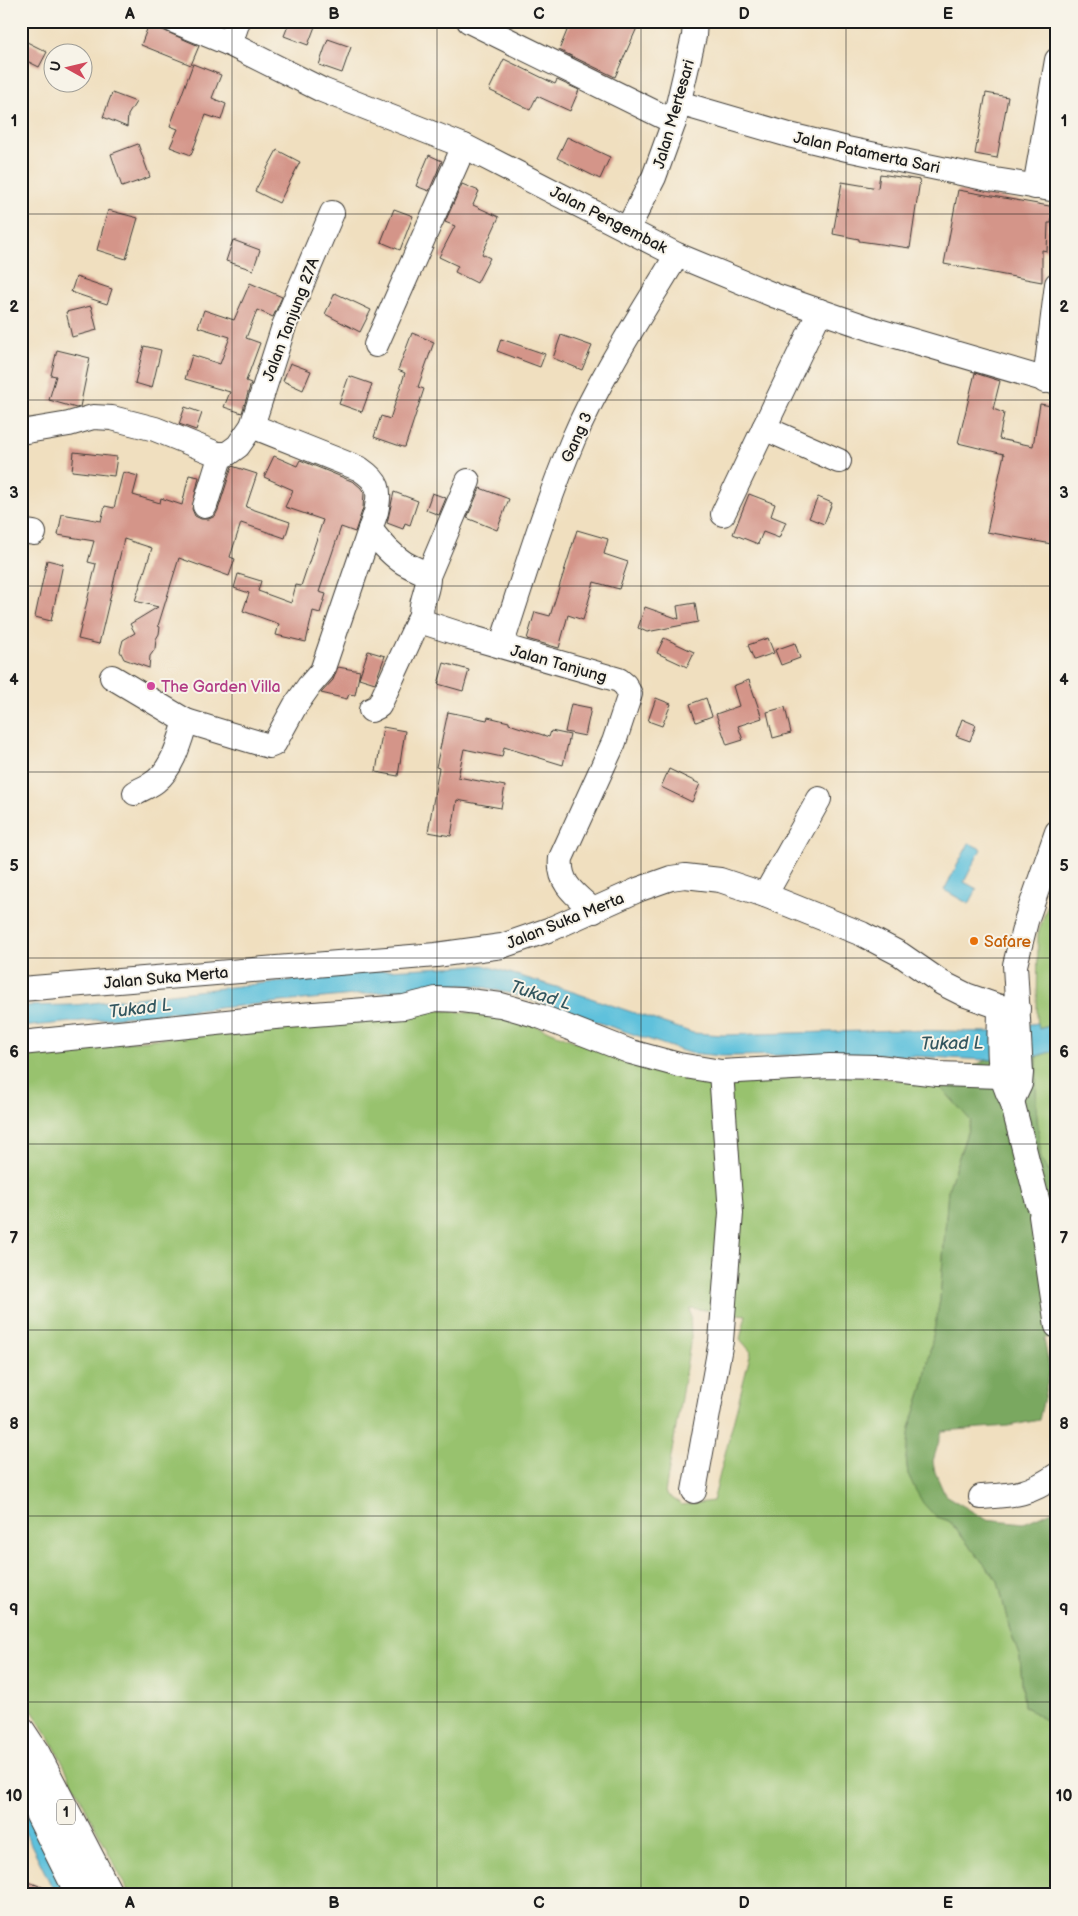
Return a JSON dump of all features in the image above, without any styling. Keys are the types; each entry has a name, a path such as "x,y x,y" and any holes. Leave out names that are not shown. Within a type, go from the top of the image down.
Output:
{"highway":[{"name":"1","path":"21,1731 36,1754 109,1895"},
{"name":"1","path":"21,1776 80,1895"}],"street":[{"name":"Jalan Pengembak","path":"174,21 230,44 322,90 464,146 528,177 677,255 776,296 872,329 1051,382"},
{"path":"230,44 238,21"},
{"name":"Jalan Patamerta Sari","path":"468,21 676,113 789,135 989,179 1046,188"},
{"name":"Jalan Mertesari","path":"627,230 654,177 676,113 694,36 695,21"},
{"path":"1046,188 1057,60"},
{"path":"376,346 464,146"},
{"name":"Jalan Tanjung 27A","path":"252,426 284,326 332,213"},
{"name":"Gang 3","path":"505,634 546,510 574,439 607,373 677,255"},
{"path":"1051,382 1057,284"},
{"path":"723,514 820,311"},
{"path":"21,432 93,418 112,418 155,429 221,454 226,454 238,446 252,426 360,469 373,478 378,488 379,499 370,529 322,671 295,706 274,744 269,746 186,721 112,677"},
{"path":"764,428 839,461"},
{"path":"205,506 221,454"},
{"path":"372,710 379,706 421,615 428,576 468,481"},
{"path":"370,529 396,557 428,576"},
{"name":"Jalan Tanjung","path":"421,615 423,622 432,626 619,680 625,685 630,694 623,719 561,858 560,868 563,879 575,895 594,911"},
{"path":"135,793 156,781 164,772 178,745 186,721"},
{"path":"765,895 819,799"},
{"path":"1057,832 1029,912 1015,965 1009,1015 1005,1090 1012,1100 1038,1204 1057,1326"},
{"name":"Jalan Suka Merta","path":"21,989 480,950 502,946 527,938 594,911 640,889 671,878 685,876 720,880 765,895 862,934 900,954 942,983 1009,1015"},
{"path":"21,1043 404,1007 436,1000 461,1000 501,1005 539,1016 632,1052 679,1065 722,1072 830,1066 878,1067 938,1074 1007,1068"},
{"path":"694,1491 721,1341 732,1213 722,1072"},
{"path":"1038,1204 1057,1235"},
{"path":"981,1497 1020,1495 1040,1487 1057,1475"}],"green space":[{"path":"1057,876 1057,1024 1038,1029 1038,934"},
{"path":"437,1010 499,1015 536,1026 628,1062 833,1073 938,1084 971,1120 948,1190 940,1300 923,1387 910,1428 906,1458 908,1474 935,1516 949,1521 998,1581 1009,1627 1020,1658 1024,1706 1057,1728 1057,1895 130,1895 50,1738 21,1694 21,1053","holes":["690,1308 746,1315 740,1339 751,1352 713,1501 682,1505 665,1493 691,1338"]},
{"path":"1057,1050 1057,1182 1041,1160 1036,1106 1037,1056"},
{"path":"1037,1056 1036,1106 1041,1160 1057,1182 1057,1333 1044,1339 1050,1371 1039,1420 1008,1426 942,1431 933,1461 935,1472 945,1495 985,1519 1024,1523 1057,1509 1057,1728 1024,1706 1020,1658 1009,1627 998,1581 949,1521 935,1516 923,1503 908,1474 906,1458 910,1428 923,1387 940,1300 948,1190 971,1121 938,1084 986,1060"}],"water":[{"path":"969,843 981,849 964,882 977,889 969,904 944,890"},
{"name":"Tukad L","path":"483,965 573,992 693,1033 723,1035 900,1030 989,1032 1038,1023 1039,1029 1057,1024 1057,1050 1037,1056 986,1060 875,1054 723,1056 689,1053 520,996 479,986 457,985 21,1027 21,1006 75,1005 369,971"},
{"path":"21,1796 74,1895 56,1895 21,1824"}],"building":[{"path":"290,21 317,21 308,45 284,36"},
{"path":"571,21 640,21 615,77 559,50"},
{"path":"149,24 199,46 191,65 141,45"},
{"path":"21,39 42,50 42,61 39,67 21,58"},
{"path":"328,39 351,47 342,73 319,65"},
{"path":"504,59 555,84 557,80 579,90 570,111 537,96 530,110 489,90"},
{"path":"193,64 221,75 212,98 226,104 221,120 206,115 191,155 170,147 178,129 170,126"},
{"path":"112,93 136,102 128,115 127,127 103,117"},
{"path":"986,93 1008,97 997,158 975,154"},
{"path":"567,137 610,157 600,179 557,158"},
{"path":"138,144 150,177 122,187 111,154"},
{"path":"277,150 300,162 279,203 255,191"},
{"path":"429,155 442,161 429,191 416,186"},
{"path":"880,174 920,180 910,248 859,241 859,239 833,234 842,182 878,188"},
{"path":"462,184 479,191 473,205 499,217 482,254 490,258 477,283 455,272 458,266 439,257 455,226 445,222"},
{"path":"958,190 1055,207 1051,223 1048,223 1047,251 1042,250 1042,282 944,264"},
{"path":"394,209 413,216 400,250 381,242"},
{"path":"108,210 138,218 126,259 97,250"},
{"path":"233,240 260,250 253,270 226,261"},
{"path":"76,277 112,289 107,304 71,292"},
{"path":"250,283 282,297 273,317 257,310 246,338 260,343 246,381 251,383 242,413 224,407 230,392 185,379 192,355 220,364 230,337 198,327 204,310 234,320"},
{"path":"335,293 371,310 360,332 325,314"},
{"path":"91,306 97,330 72,337 66,312"},
{"path":"412,333 434,342 418,387 424,389 405,447 403,447 374,437 381,416 390,419 405,373 398,370"},
{"path":"561,335 592,346 582,370 553,358"},
{"path":"501,339 545,354 540,367 497,351"},
{"path":"144,346 161,350 152,388 135,383"},
{"path":"57,350 90,358 80,407 76,408 49,400 56,376 51,375"},
{"path":"290,363 311,371 303,390 283,381"},
{"path":"975,373 1000,381 993,409 1004,413 999,439 1033,446 1040,404 1057,407 1057,545 987,532 1004,454 958,443"},
{"path":"349,376 372,384 362,412 339,404"},
{"path":"185,407 202,413 196,430 179,424"},
{"path":"74,452 117,457 114,476 72,471"},
{"path":"274,456 297,466 300,460 354,482 364,493 363,508 355,532 341,527 319,592 326,594 320,613 313,611 306,642 276,635 279,624 243,611 249,593 234,588 238,574 261,581 258,591 291,603 296,585 301,586 323,520 285,507 293,490 264,477"},
{"path":"232,466 257,474 246,507 290,522 285,538 241,523 230,557 235,559 229,576 179,558 158,626 160,627 159,634 156,639 155,649 150,656 149,668 124,659 120,651 123,640 135,633 130,624 158,607 135,601 152,548 124,539 99,644 78,639 96,564 88,562 94,541 58,535 62,514 101,521 105,506 114,508 123,472 138,476 133,495 160,503 161,498 182,505 189,475 199,477 192,509 195,516 201,519 209,519 215,516 218,510"},
{"path":"480,488 509,499 497,530 467,518"},
{"path":"394,492 418,501 410,525 405,523 403,529 387,523"},
{"path":"432,493 446,498 439,515 426,510"},
{"path":"749,494 775,504 771,516 786,522 779,538 763,532 758,544 733,534"},
{"path":"818,497 832,503 824,524 809,518"},
{"path":"577,530 608,539 604,554 628,562 619,589 594,582 583,620 568,615 559,648 527,639 535,612 550,616"},
{"path":"47,560 63,564 51,621 35,617"},
{"path":"695,603 698,622 647,632 638,628 645,607 679,619 677,606"},
{"path":"664,638 694,652 687,667 657,653"},
{"path":"768,638 774,653 754,660 748,645"},
{"path":"795,643 800,658 781,665 775,650"},
{"path":"368,651 385,656 375,683 359,678"},
{"path":"444,663 469,670 463,691 438,684"},
{"path":"338,667 360,671 355,695 349,694 347,699 321,693 333,680"},
{"path":"749,680 762,718 738,726 743,740 727,745 716,714 739,706 733,686"},
{"path":"656,698 671,704 662,726 648,721"},
{"path":"706,698 712,716 696,722 690,704"},
{"path":"571,704 591,708 585,736 565,732"},
{"path":"785,707 791,733 773,738 767,712"},
{"path":"448,712 487,720 488,717 509,722 509,724 549,737 551,731 570,735 563,765 504,747 502,757 464,749 458,777 505,786 501,808 457,800 451,836 428,832 439,768 436,767"},
{"path":"962,719 976,725 970,741 956,736"},
{"path":"383,727 405,731 398,776 376,772"},
{"path":"669,769 700,784 692,802 661,787"},
{"path":"21,1879 60,1894 60,1895 21,1895"}],"place":[{"name":"The Garden Villa","path":"151,686"},
{"name":"Safare","path":"974,941"}]}
